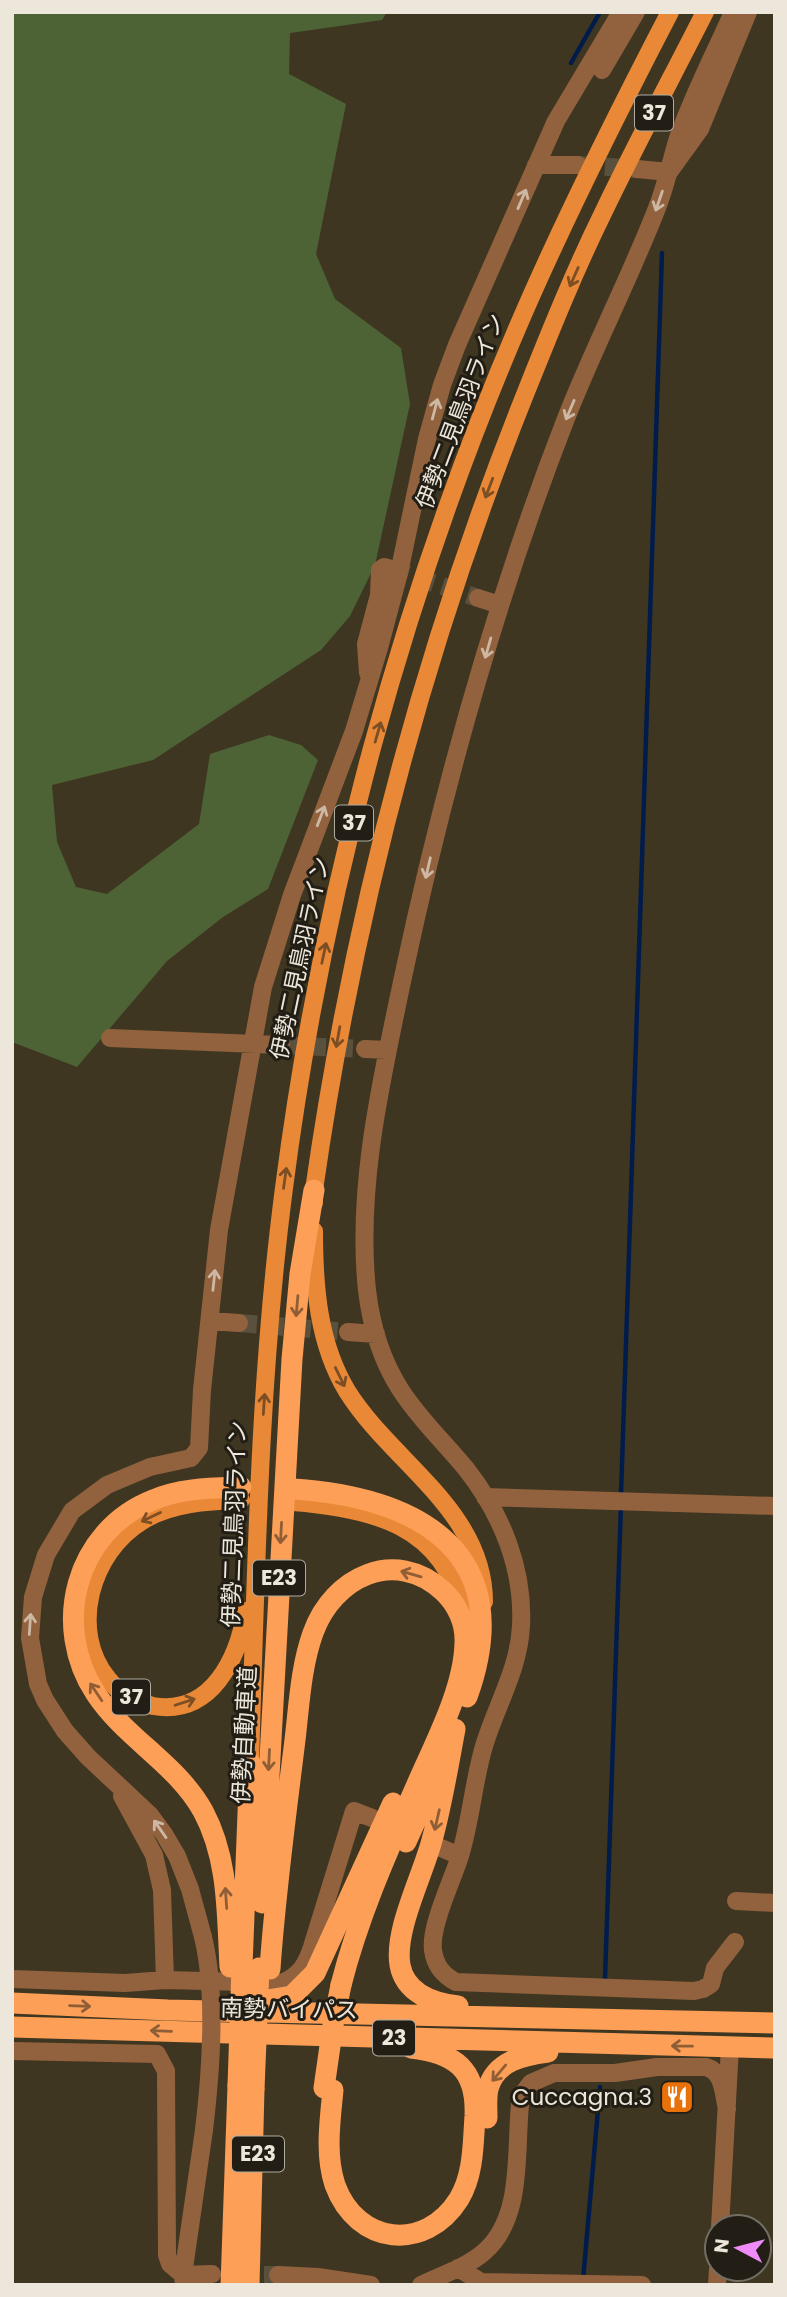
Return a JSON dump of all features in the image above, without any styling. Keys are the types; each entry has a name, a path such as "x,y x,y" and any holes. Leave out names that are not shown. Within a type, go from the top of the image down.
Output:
{"highway":[{"name":"伊勢自動車道","path":"250,1967 292,1359 300,1274 314,1190"},
{"name":"E23","path":"241,1493 203,1489 168,1494 140,1506 116,1522 96,1545 81,1572 73,1605 72,1623 78,1658 97,1695 124,1726 180,1779 203,1811 218,1847 225,1887 250,1967 247,2087 251,2220 249,2285"},
{"path":"293,1495 334,1493 376,1502 407,1515 435,1532 450,1545 470,1574 481,1610 449,1708 371,1892 345,1986 341,2027 319,2147 322,2175 338,2215 355,2234 366,2241 392,2248 417,2247 441,2237 468,2208 480,2183 485,2155 488,2089 498,2071 516,2058 529,2054 634,2045"},
{"name":"E23","path":"250,1967 273,1916 303,1680 313,1632 326,1608 341,1590 358,1578 388,1570 408,1572 429,1581 448,1595 474,1635"},
{"path":"345,1986 380,1896 422,1810 455,1729 478,1665 474,1635"},
{"path":"168,2010 281,1999 292,1996 307,1983 323,1957 397,1795 449,1708"},
{"path":"455,1729 432,1843 400,1943 401,1968 405,1978 421,1995 442,2004 555,2011 615,2020"},
{"name":"伊勢自動車道","path":"250,1763 250,1967"},
{"name":"南勢バイパス","path":"12,2003 168,2010 775,2023"},
{"name":"南勢バイパス","path":"12,2027 775,2048"},
{"path":"210,2033 269,2042 424,2050 446,2056 466,2071 474,2090 472,2159 466,2187 452,2208 435,2225 416,2234 394,2235 371,2229 361,2223 345,2205 335,2184 330,2155 328,2089"},
{"name":"E23","path":"232,2285 235,2174 247,2087"}],"main road":[{"name":"伊勢二見鳥羽ライン","path":"250,1763 259,1472 274,1272 295,1110 328,934 391,683 450,502 522,317 608,132 670,12"},
{"name":"37","path":"474,1635 484,1602 482,1577 477,1559 461,1526 437,1494 359,1407 339,1376 332,1358 316,1298 314,1190 342,1019 377,856 453,589 556,319 602,214 705,12"},
{"name":"37","path":"241,1493 156,1514 130,1530 108,1553 94,1582 88,1627 94,1655 100,1668 125,1695 159,1707 185,1703 210,1690 229,1665 239,1642 246,1614 259,1472"}],"street":[{"path":"184,2280 210,2077 210,1965 190,1889 177,1856 150,1815 88,1757 65,1731 45,1700 35,1673 30,1639 33,1597 46,1555 72,1511 107,1485 150,1467 191,1458 199,1448 202,1390 219,1230 263,987 292,895 354,731 399,573 427,439 442,385 556,121 621,12"},
{"path":"536,165 596,80 636,12"},
{"path":"733,12 679,135 658,206 565,421 500,605 432,849 388,1050 372,1144 366,1210 367,1288 376,1334 386,1363 398,1386 466,1469 485,1497 504,1531 521,1590 521,1635 511,1675 485,1744 460,1856 434,1934 434,1954 442,1973 456,1982 694,1991 711,1984 715,1968 735,1942"},
{"path":"668,172 700,129 748,12"},
{"path":"536,165 578,165"},
{"path":"637,169 668,172"},
{"path":"368,683 366,644 379,595 380,570 384,567 391,569"},
{"path":"478,598 500,605"},
{"path":"110,1038 281,1045"},
{"path":"365,1049 388,1050"},
{"path":"209,1321 239,1323"},
{"path":"348,1332 376,1334"},
{"path":"485,1497 775,1506"},
{"path":"115,1783 154,1855 162,1890 165,1980"},
{"path":"12,1979 125,1983 165,1980 282,1983 305,1967 354,1811 372,1818"},
{"path":"442,1848 460,1856"},
{"path":"736,1901 775,1903"},
{"path":"721,2213 730,2047"},
{"path":"12,2050 157,2053 166,2071 167,2255 170,2264 184,2280"},
{"path":"421,2285 448,2275 483,2253 491,2244 507,2215 516,2176 521,2096 537,2079 554,2073 615,2073 657,2067 706,2067 719,2077 727,2109"},
{"path":"184,2280 212,2274"},
{"path":"278,2275 318,2277 371,2285"},
{"path":"448,2275 481,2282 642,2285"}],"green space":[{"path":"12,12 387,12 382,20 290,33 289,74 346,104 316,254 335,299 401,348 410,404 375,565 350,616 321,650 153,760 52,785 57,842 76,887 107,894 199,824 210,754 269,735 301,745 318,760 268,889 223,917 167,961 77,1067 12,1042"}],"waterway":[{"path":"571,63 600,12"},
{"path":"621,1495 662,253"},
{"path":"605,1979 621,1504"},
{"path":"583,2280 600,2087"}],"tunnel":[{"path":"578,165 637,169"},
{"path":"391,569 478,598"},
{"path":"281,1045 365,1049"},
{"path":"239,1323 348,1332"},
{"path":"237,2275 278,2275"}],"place":[{"name":"Cuccagna.3","path":"677,2097"}]}
